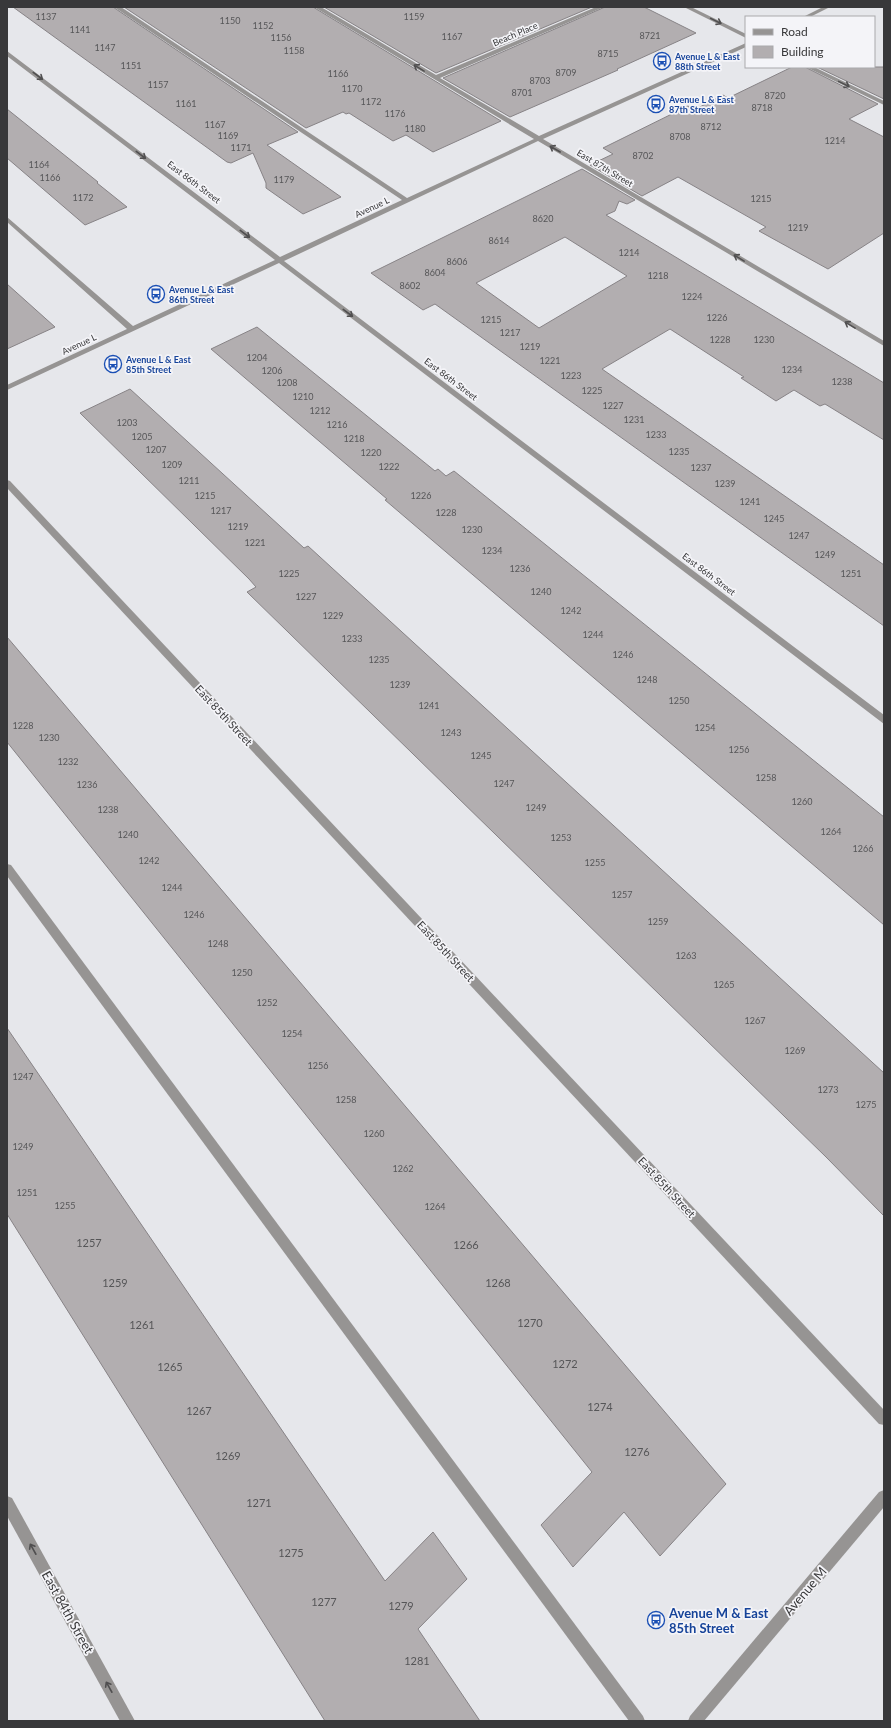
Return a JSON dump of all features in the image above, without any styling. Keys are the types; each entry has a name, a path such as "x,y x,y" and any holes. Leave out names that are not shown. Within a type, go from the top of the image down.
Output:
{"street":[{"path":"117,7 408,201"},
{"name":"East 87th Street","path":"317,7 538,140 884,344"},
{"name":"Beach Place","path":"435,78 601,7"},
{"path":"687,7 745,36"},
{"path":"808,16 827,7"},
{"name":"Avenue L","path":"7,388 279,260 745,45"},
{"name":"East 86th Street","path":"7,52 884,720"},
{"path":"811,68 884,103"},
{"path":"7,220 132,329"},
{"name":"East 85th Street","path":"7,483 884,1419"},
{"path":"7,868 638,1721"},
{"name":"Avenue M","path":"695,1721 884,1497"},
{"name":"East 84th Street","path":"7,1503 128,1721"}],"building":[{"path":"13,7 113,7 298,132 267,145 341,197 303,214 266,188 266,183 253,153 231,163 227,162"},
{"path":"124,7 313,7 501,121 433,152 406,135 393,141 349,113 346,114 343,112 306,128"},
{"path":"324,7 592,7 436,73"},
{"path":"605,7 644,7 696,33 617,69 618,70 510,117 443,78"},
{"path":"884,67 884,99 819,68"},
{"path":"790,68 807,68 878,104 849,119 884,137 884,233 828,269 759,231 766,227 678,177 642,196 590,165 613,154 603,148 688,106 694,110 723,95 728,98"},
{"path":"7,109 127,207 85,225 7,158"},
{"path":"582,169 635,200 627,204 619,201 615,211 606,215 884,383 884,440 825,404 820,406 794,390 776,401 741,378 744,377 670,329 602,369 884,565 884,626 435,304 423,310 371,273","holes":["565,237 627,276 539,328 476,283"]},
{"path":"7,284 55,327 7,349"},
{"path":"257,327 435,471 438,469 446,476 454,471 884,817 884,925 385,500 387,499 211,349"},
{"path":"130,389 304,548 308,546 884,1073 884,1216 826,1157 247,592 256,587 249,579 80,413"},
{"path":"7,637 726,1484 660,1556 624,1512 573,1567 541,1525 592,1472 7,742"},
{"path":"7,1028 385,1581 433,1532 467,1579 418,1629 480,1721 325,1721 7,1214"}],"place":[{"name":"Avenue L & East 88th Street","path":"662,61"},
{"name":"Avenue L & East 87th Street","path":"656,104"},
{"name":"Avenue L & East 86th Street","path":"156,294"},
{"name":"Avenue L & East 85th Street","path":"113,364"},
{"name":"Avenue M & East 85th Street","path":"656,1620"}]}
